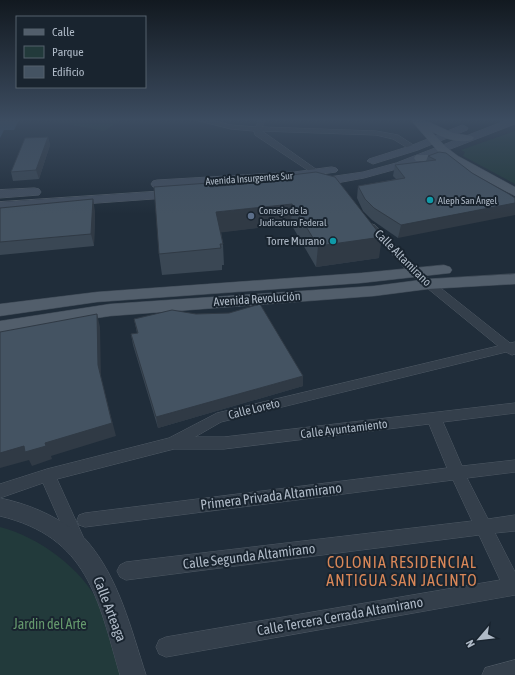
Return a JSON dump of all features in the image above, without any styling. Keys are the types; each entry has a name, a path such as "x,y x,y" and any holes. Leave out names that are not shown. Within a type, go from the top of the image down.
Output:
{"main road":[{"name":"Avenida Insurgentes Sur","path":"0,206 251,189 328,182 364,175 420,150"},
{"name":"Avenida Insurgentes Sur","path":"0,194 286,176 359,165 417,153 438,150"},
{"path":"443,150 454,159 515,192"},
{"path":"454,150 453,152 454,159"},
{"path":"417,153 454,159"},
{"path":"343,190 364,175"},
{"name":"Avenida Revolución","path":"0,310 97,297 361,278 414,272 515,266"},
{"name":"Avenida Revolución","path":"0,327 110,310 374,291 428,284 515,279"}],"street":[{"path":"283,150 328,182 343,190"},
{"path":"414,150 417,153"},
{"name":"Calle Altamirano","path":"367,222 414,272 513,350"},
{"name":"Calle Loreto","path":"0,491 47,475 173,443 217,418 513,350"},
{"name":"Calle Ayuntamiento","path":"173,443 224,443 515,408"},
{"path":"434,418 458,473 514,586"},
{"name":"Primera Privada Altamirano","path":"85,520 515,466"},
{"name":"Calle Arteaga","path":"47,475 79,547 97,574 108,598 134,675"},
{"name":"Calle Arteaga","path":"0,507 22,512 40,520 56,529 79,547"},
{"name":"Calle Segunda Altamirano","path":"126,571 515,523"},
{"name":"Calle Tercera Cerrada Altamirano","path":"166,647 514,586"},
{"path":"492,675 515,670"}],"green space":[{"path":"462,150 515,150 515,184 463,156 465,152"},
{"name":"Jardin del Arte","path":"0,527 14,531 43,546 82,578 92,591 100,607 121,675 0,675"}],"building":[{"path":"20,150 43,150 36,170 11,172"},
{"name":"Aleph San Ángel","path":"439,152 446,153 472,173 515,198 515,203 401,225 374,208 365,199 358,186 405,178 395,165 436,160 428,156"},
{"path":"316,172 335,177 382,237 318,246 292,204 216,212 223,244 220,244 221,248 159,254 154,187 209,183 210,187 278,181 275,177"},
{"path":"93,199 91,234 0,242 0,208"},
{"path":"260,304 303,376 156,417 131,334 138,333 134,319 172,310 196,314 229,313"},
{"path":"97,314 98,365 112,423 45,443 46,446 25,452 24,446 0,453 0,332"}],"place":[{"name":"Aleph San Ángel","path":"430,200"},
{"name":"Consejo de la Judicatura Federal","path":"251,216"},
{"name":"Torre Murano","path":"333,241"}],"district":[{"name":"COLONIA RESIDENCIAL ANTIGUA SAN JACINTO","path":"402,571"}]}
